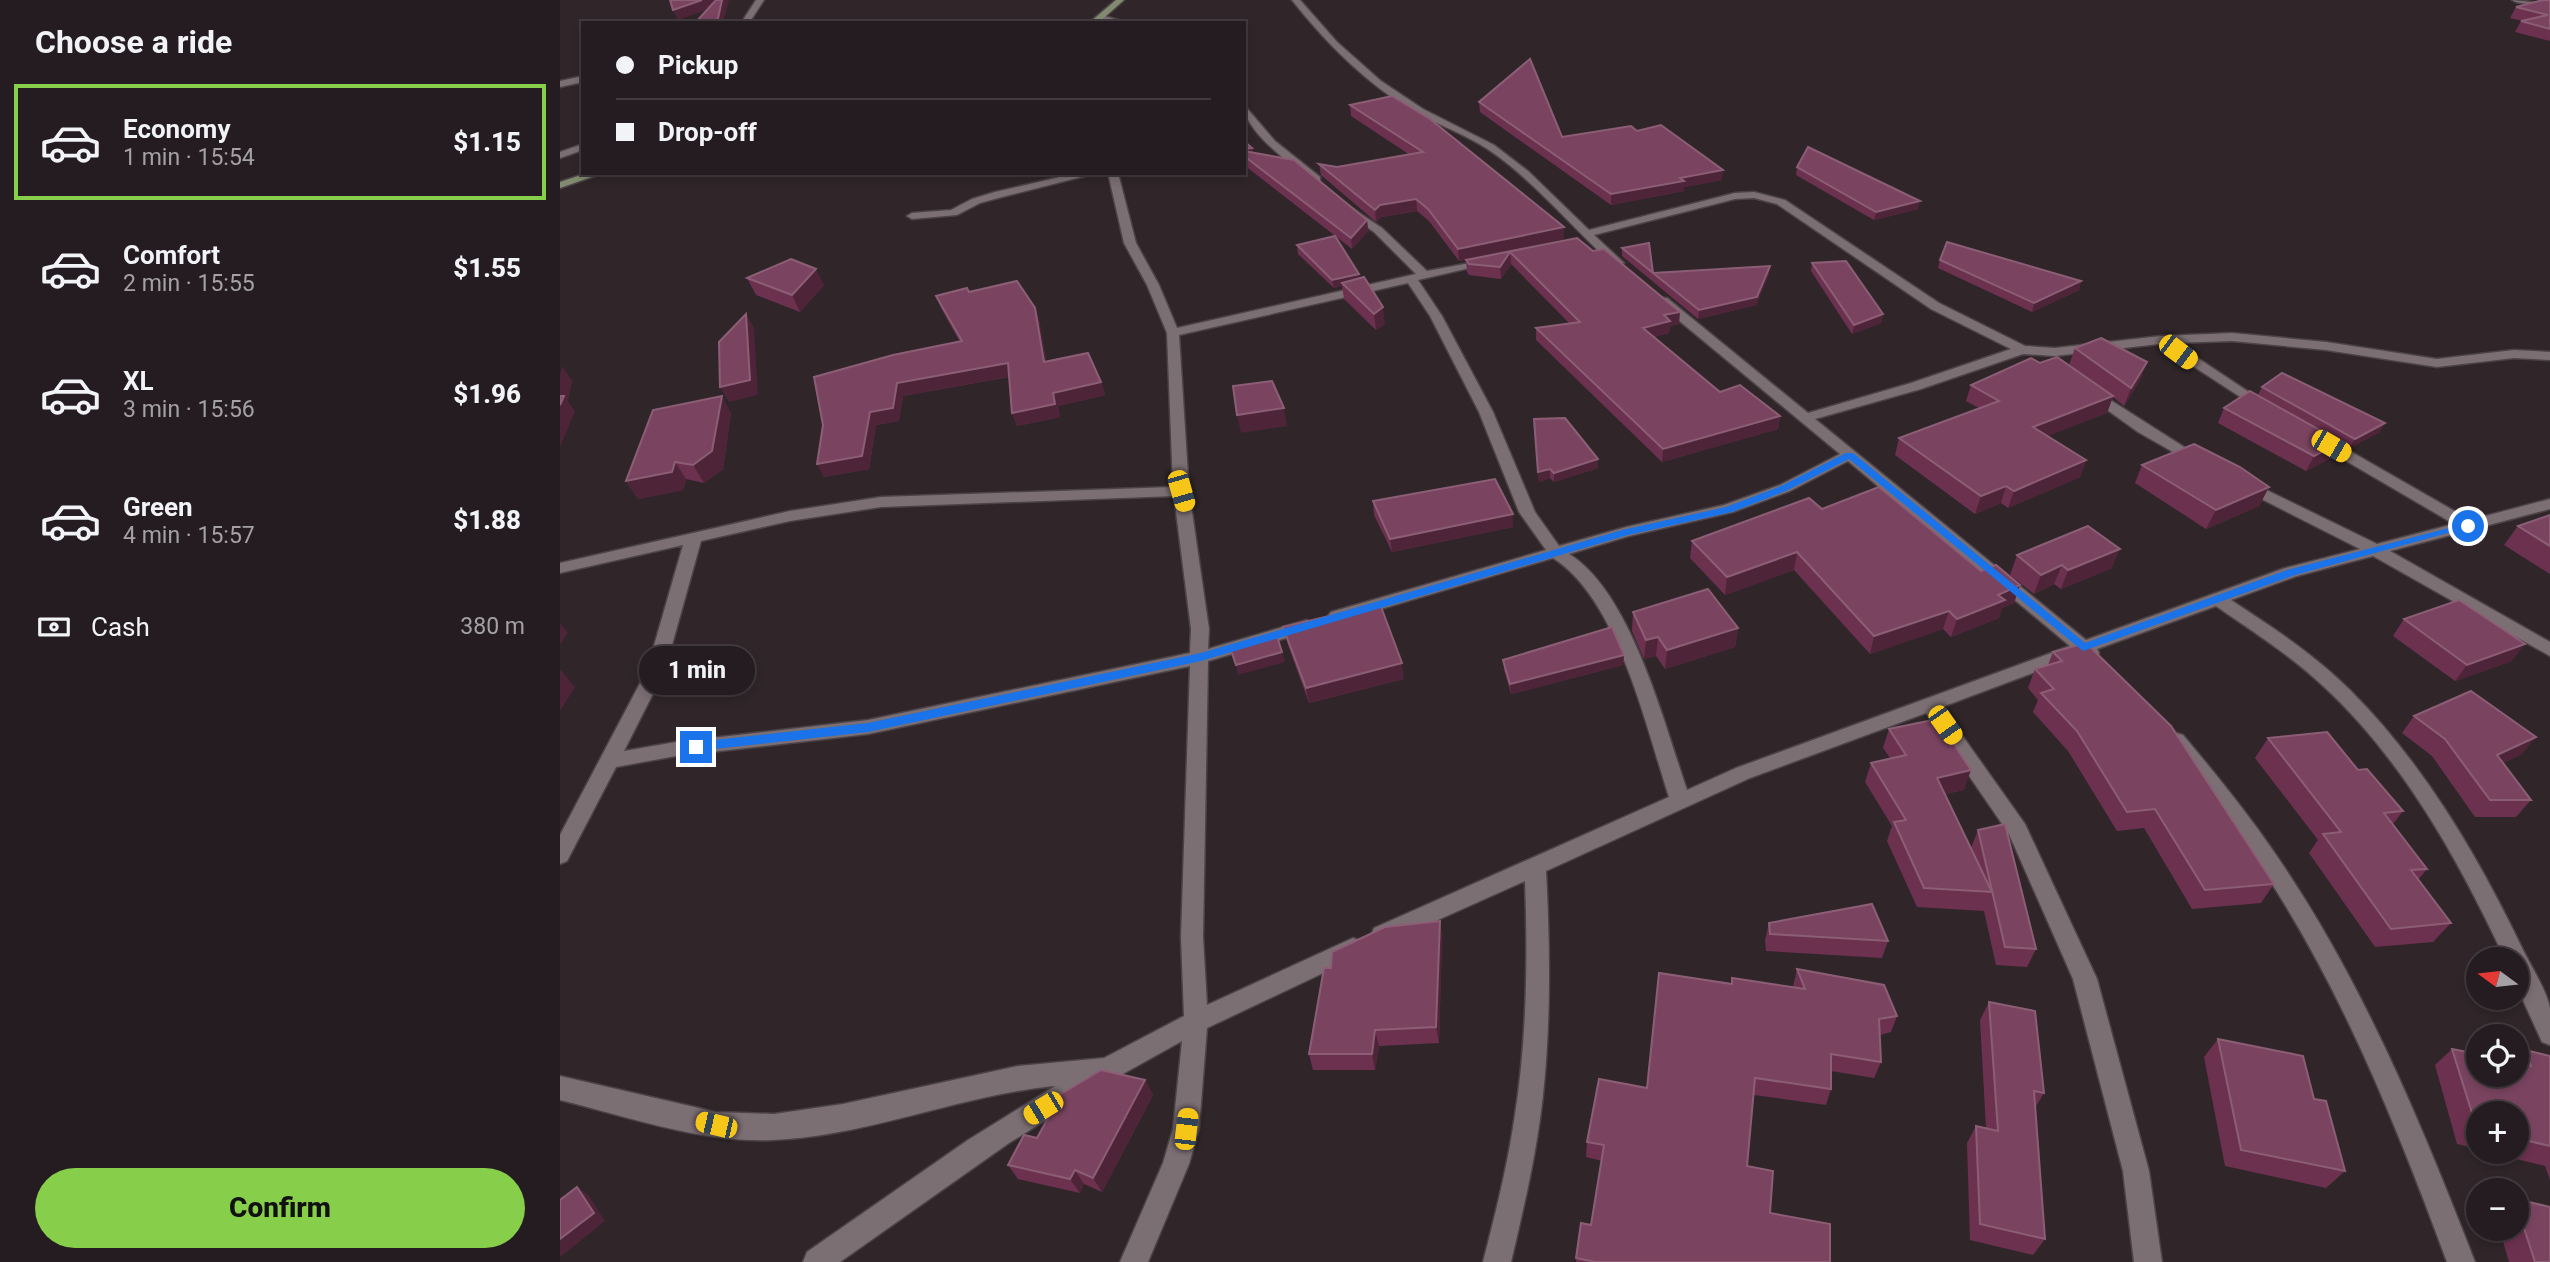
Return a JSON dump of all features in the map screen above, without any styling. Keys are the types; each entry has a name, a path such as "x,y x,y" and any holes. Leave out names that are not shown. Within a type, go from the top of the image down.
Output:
{"main road":[{"path":"1096,21 1120,0"},
{"path":"560,185 592,175"}],"street":[{"path":"746,21 760,0"},
{"path":"1296,0 1315,26 1382,87 1412,107 1490,146 1548,194 1588,237 1630,274"},
{"path":"2516,0 2550,6"},
{"path":"1101,17 1113,21"},
{"path":"560,84 581,79"},
{"path":"1246,110 1272,143 1323,185"},
{"path":"560,155 581,148"},
{"path":"912,216 953,214 992,196 1083,175"},
{"path":"1113,175 1130,243 1153,285 1173,333 1181,491 1197,603 1201,657 1192,937 1196,1022 1186,1129 1176,1164 1133,1262"},
{"path":"1571,243 1735,196 1768,197 1802,214 1935,306 2058,367"},
{"path":"1337,197 1378,230 1417,276 1486,412 1527,512 1556,553 1577,566 1587,578 1632,657 1680,800"},
{"path":"1173,333 1503,258"},
{"path":"1651,291 2102,666"},
{"path":"1805,418 2029,351 2161,340 2209,337 2266,340 2450,363 2488,356 2550,356"},
{"path":"2161,340 2221,382 2276,415"},
{"path":"2079,383 2143,429 2209,466"},
{"path":"2308,433 2468,526"},
{"path":"607,761 677,749 868,727 1201,657 1640,529 1728,509 1785,488 1849,455"},
{"path":"2233,479 2378,551 2550,650"},
{"path":"560,568 811,512 894,501 1181,491"},
{"path":"817,1262 1000,1134 1108,1069 1273,983 1680,800 1930,704 2291,572 2550,504"},
{"path":"560,855 656,670 694,536"},
{"path":"2218,599 2292,649 2344,695 2396,753 2461,851 2518,961 2550,1034"},
{"path":"1930,704 2018,830 2085,979 2136,1171 2148,1262"},
{"path":"2158,720 2192,758 2255,841 2315,933 2349,995 2428,1173 2462,1262"},
{"path":"1497,1262 1517,1178 1533,1072 1537,953 1535,867"},
{"path":"560,1088 716,1125 774,1127 843,1117 1018,1078 1108,1069"}],"building":[{"path":"670,0 702,0 673,10"},
{"path":"716,0 722,0 717,21 697,21"},
{"path":"2550,0 2550,29 2521,21 2548,15 2516,7"},
{"path":"1530,59 1562,137 1631,126 1637,131 1661,125 1723,170 1680,178 1684,181 1611,194 1479,102"},
{"path":"1392,96 1430,119 1564,227 1458,249 1428,209 1416,199 1380,205 1375,210 1319,164 1337,167 1423,152 1350,105"},
{"path":"1808,147 1920,201 1876,212 1797,167"},
{"path":"1246,151 1294,160 1367,220 1351,238 1246,158"},
{"path":"1335,236 1359,274 1332,280 1297,245"},
{"path":"1577,238 1593,251 1604,249 1680,312 1664,315 1670,321 1643,328 1720,392 1740,385 1780,416 1663,449 1536,328 1580,322 1510,252 1500,267 1469,264 1466,260"},
{"path":"1947,242 2081,281 2034,303 1940,260"},
{"path":"1649,243 1653,273 1622,248"},
{"path":"791,259 816,269 792,295 747,278"},
{"path":"1846,261 1883,314 1854,325 1812,263"},
{"path":"1770,266 1757,297 1699,310 1653,273"},
{"path":"1364,277 1383,307 1374,314 1342,283"},
{"path":"1017,281 1035,308 1044,362 1088,353 1101,382 1053,393 1055,404 1012,413 1008,363 897,383 893,408 870,412 862,456 817,464 823,425 814,377 893,355 962,341 936,296 967,288 969,292"},
{"path":"746,314 750,380 720,387 719,342"},
{"path":"2101,338 2147,362 2131,388 2075,348"},
{"path":"2057,357 2113,396 2033,427 2086,460 2014,491 2006,486 1981,496 1899,438 1999,401 1971,385 2031,358 2040,363"},
{"path":"2282,373 2385,423 2355,439 2262,387"},
{"path":"1272,381 1284,408 1237,415 1233,386"},
{"path":"2250,391 2341,442 2314,456 2224,408"},
{"path":"722,396 712,451 693,465 675,462 672,472 626,481 653,410"},
{"path":"1565,418 1598,459 1554,473 1550,469 1538,472 1534,419"},
{"path":"2194,444 2240,467 2269,487 2216,510 2142,465"},
{"path":"1495,479 1513,514 1390,539 1373,501"},
{"path":"1879,487 1981,571 1996,565 2020,585 1998,595 2005,600 1957,619 1949,611 1874,636 1797,552 1727,577 1692,541 1809,498 1822,509"},
{"path":"2550,515 2550,546 2518,526"},
{"path":"2088,526 2120,549 2068,570 2062,565 2041,575 2017,555"},
{"path":"1708,589 1738,628 1667,650 1658,637 1646,640 1633,612"},
{"path":"2459,600 2525,644 2467,665 2404,619"},
{"path":"1380,604 1402,663 1306,688 1283,627"},
{"path":"1612,627 1624,655 1510,684 1503,660"},
{"path":"1276,633 1282,652 1236,665 1230,647"},
{"path":"2086,643 2171,726 2274,884 2205,890 2155,809 2127,812 2077,731 2041,693 2054,689 2035,669 2062,661 2053,652"},
{"path":"2471,691 2536,737 2497,755 2531,800 2490,800 2445,739 2414,716"},
{"path":"1937,719 1971,770 1937,778 1992,892 1924,888 1894,822 1906,820 1871,763 1906,755 1889,729"},
{"path":"2327,732 2358,770 2367,769 2403,811 2384,813 2427,869 2411,870 2451,923 2391,929 2323,834 2341,832 2268,738"},
{"path":"2005,824 2036,949 2005,947 1978,830"},
{"path":"1872,904 1888,941 1770,934 1769,923"},
{"path":"1440,921 1436,1027 1375,1030 1372,1054 1309,1054 1324,968 1331,968 1332,952 1385,927"},
{"path":"1797,969 1884,985 1897,1016 1879,1019 1881,1062 1831,1054 1831,1089 1755,1078 1747,1166 1773,1171 1770,1213 1830,1224 1830,1262 1595,1262 1576,1258 1581,1223 1591,1225 1604,1145 1587,1142 1599,1079 1647,1088 1659,973 1732,984 1732,978 1805,989"},
{"path":"1989,1002 2035,1011 2044,1093 2034,1091 2045,1239 1980,1224 1976,1126 1998,1131"},
{"path":"2218,1039 2303,1056 2314,1099 2326,1101 2345,1171 2241,1150"},
{"path":"2452,1049 2466,1052 2466,1087 2529,1087 2529,1051 2550,1056 2550,1146 2529,1141 2529,1101 2468,1101"},
{"path":"1101,1070 1145,1080 1093,1178 1075,1170 1070,1179 1008,1165 1024,1135 1037,1138 1061,1094"},
{"path":"577,1187 594,1213 560,1239 560,1200"},
{"path":"2529,1202 2550,1207 2550,1262 2535,1262 2528,1241"}],"route":[{"path":"696,747 797,738 868,727 1201,657 1367,606 1461,582 1640,529 1755,501 1849,455 2083,648 2291,572 2468,526"}]}
